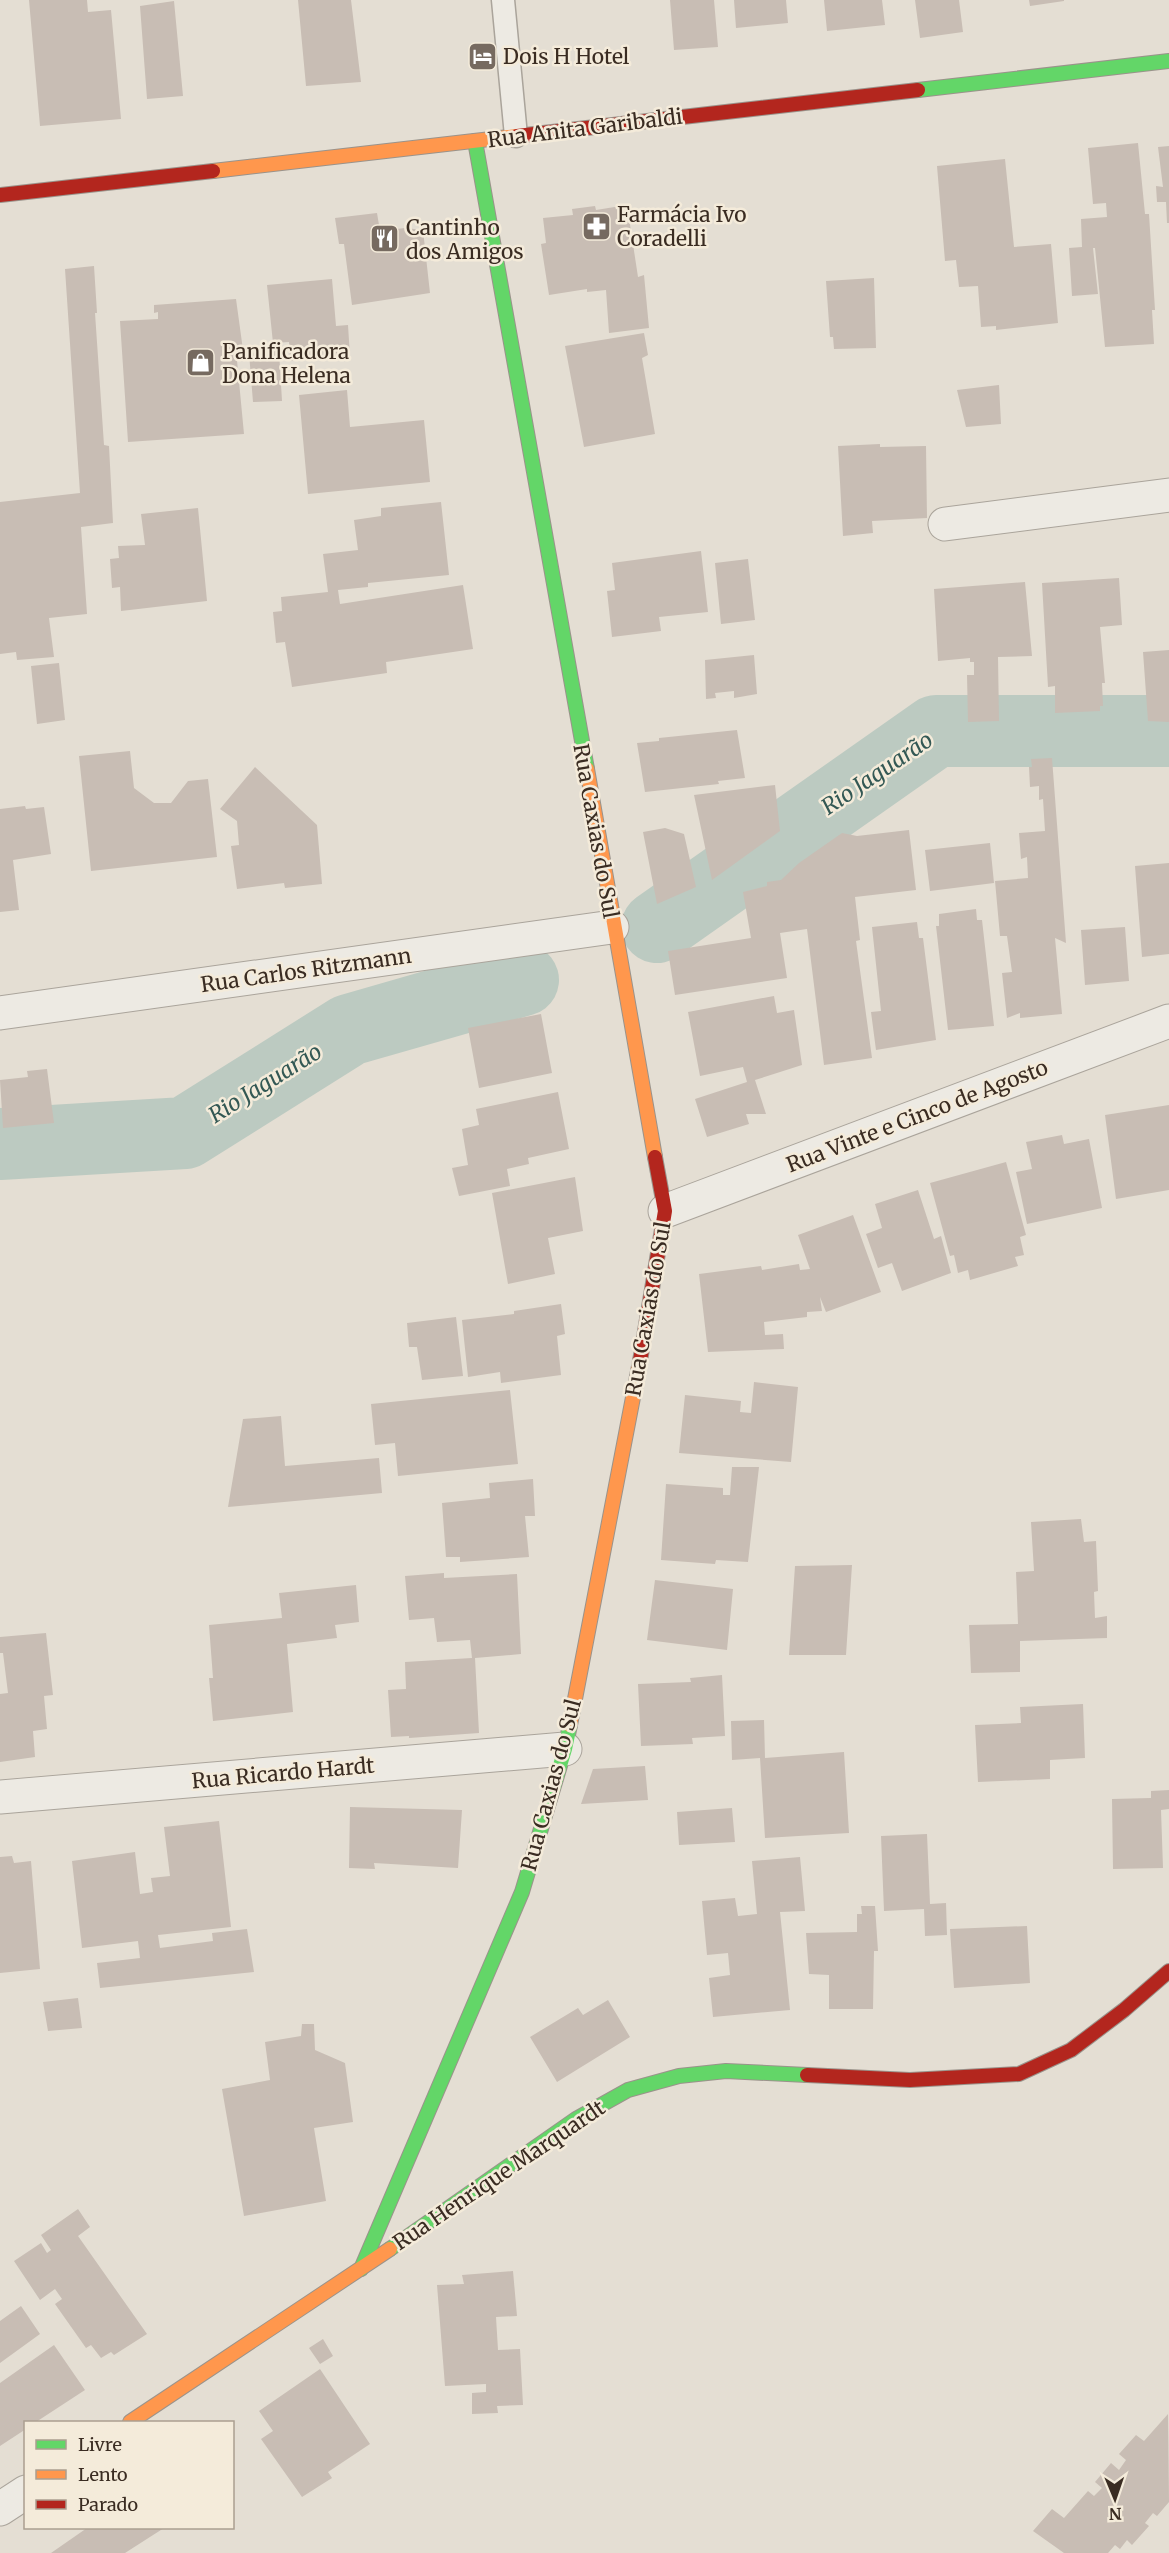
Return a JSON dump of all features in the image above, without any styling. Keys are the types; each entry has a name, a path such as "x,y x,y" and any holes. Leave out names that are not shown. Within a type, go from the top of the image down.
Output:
{"street":[{"name":"Rua Anita Garibaldi","path":"0,195 1169,61"},
{"name":"Rua Caxias do Sul","path":"361,2269 522,1892 565,1749 650,1308 665,1211 612,927 474,141"},
{"path":"945,524 1169,495"},
{"name":"Rua Carlos Ritzmann","path":"0,1013 612,927"},
{"name":"Rua Vinte e Cinco de Agosto","path":"665,1211 1169,1021"},
{"name":"Rua Ricardo Hardt","path":"0,1797 565,1749"},
{"name":"Rua Henrique Marquardt","path":"132,2421 361,2269 576,2119 628,2090 679,2076 726,2071 910,2080 1019,2074 1071,2050 1124,2010 1169,1971"},
{"path":"0,2510 24,2493"}],"lane":[{"path":"503,0 516,136"}],"building":[{"path":"29,0 87,0 88,12 111,10 121,119 40,126"},
{"path":"298,0 351,0 361,82 306,86"},
{"path":"670,0 714,0 718,47 674,50"},
{"path":"734,0 786,0 788,23 736,28"},
{"path":"824,0 882,0 885,25 827,31"},
{"path":"915,0 959,0 963,32 920,38"},
{"path":"1029,0 1064,0 1064,1 1030,6"},
{"path":"174,1 183,96 147,99 140,6"},
{"path":"1138,143 1145,214 1149,214 1155,310 1152,310 1154,344 1105,347 1095,248 1093,248 1098,294 1072,296 1069,248 1082,247 1081,219 1107,217 1106,203 1093,204 1088,148"},
{"path":"1169,146 1169,223 1167,223 1166,202 1157,202 1156,186 1163,187 1158,147"},
{"path":"1005,159 1014,247 1051,244 1058,323 996,330 996,326 981,327 978,286 959,287 956,260 945,261 937,166"},
{"path":"627,205 638,277 644,275 649,328 609,333 606,290 587,292 587,289 549,295 541,244 546,243 543,218 573,215 572,209 595,206 596,210"},
{"path":"377,213 380,231 405,228 423,230 430,293 352,305 344,244 339,244 335,218"},
{"path":"94,266 104,445 109,446 113,523 81,527 87,614 49,618 54,657 17,660 16,652 0,654 0,502 80,493 65,269"},
{"path":"874,278 876,348 834,349 833,337 830,337 826,281"},
{"path":"332,279 336,326 348,325 350,357 290,361 289,342 273,343 267,285"},
{"path":"236,299 243,350 236,350 244,434 128,442 120,321 158,319 158,312 154,313 154,305"},
{"path":"644,333 648,355 642,358 655,434 584,447 565,346"},
{"path":"279,351 282,401 253,402 249,353"},
{"path":"999,385 1001,424 966,427 957,390"},
{"path":"347,390 350,427 424,420 430,482 308,494 299,395"},
{"path":"880,444 880,447 926,446 927,518 872,521 873,533 843,536 838,446"},
{"path":"441,502 449,575 368,583 368,587 338,590 340,604 463,585 473,649 386,662 387,673 292,687 285,642 276,643 273,612 282,611 281,597 328,592 323,554 358,550 354,520 381,516 381,508"},
{"path":"198,508 207,601 121,611 120,587 112,588 110,559 119,558 118,546 145,545 141,514"},
{"path":"701,551 708,612 659,617 661,631 612,637 607,591 615,590 612,563"},
{"path":"748,559 755,620 721,624 715,563"},
{"path":"1119,578 1122,625 1100,627 1105,683 1102,683 1103,706 1100,706 1100,711 1055,713 1055,686 1048,687 1042,583"},
{"path":"1025,582 1032,656 998,657 999,721 968,722 967,675 974,675 974,662 970,662 970,658 938,661 934,589"},
{"path":"1169,650 1169,722 1148,721 1143,652"},
{"path":"754,655 757,694 734,698 734,691 715,693 716,698 706,699 705,660"},
{"path":"59,663 65,720 37,724 31,666"},
{"path":"737,730 745,778 718,781 719,784 645,792 637,743 659,741 659,738"},
{"path":"130,751 134,788 154,803 171,803 188,781 208,779 217,857 91,871 79,756"},
{"path":"1052,758 1066,943 1055,938 1062,1014 1020,1018 1020,1013 1007,1018 1002,973 1012,972 1007,936 1000,936 995,881 1028,878 1027,857 1021,859 1019,833 1045,831 1043,799 1039,800 1039,786 1030,787 1029,767 1032,767 1031,759"},
{"path":"255,767 317,825 322,884 285,888 284,883 237,889 231,846 239,845 237,821 220,809"},
{"path":"775,785 780,831 712,880 694,795"},
{"path":"25,806 26,809 44,807 51,854 13,860 19,910 0,912 0,809"},
{"path":"665,828 684,834 696,887 657,904 643,832"},
{"path":"909,830 916,890 855,897 860,940 856,941 872,1058 824,1065 807,929 780,933 787,978 675,995 668,951 751,938 743,892 767,886 767,882 781,880 799,863 842,833 857,836"},
{"path":"990,843 994,883 930,891 925,850"},
{"path":"1169,863 1169,954 1142,957 1135,866"},
{"path":"976,909 977,920 982,920 994,1026 948,1030 936,926 939,926 939,914"},
{"path":"917,922 919,938 923,938 936,1040 876,1050 871,1012 881,1011 872,927"},
{"path":"1125,927 1129,981 1085,985 1081,930"},
{"path":"774,996 777,1013 794,1010 802,1065 755,1080 766,1114 746,1114 749,1124 707,1137 695,1099 747,1082 743,1067 700,1076 688,1012"},
{"path":"541,1014 552,1073 479,1088 468,1028"},
{"path":"47,1069 54,1123 3,1128 0,1080 28,1077 27,1071"},
{"path":"558,1092 569,1149 528,1158 529,1164 507,1169 510,1186 459,1196 452,1168 468,1165 462,1129 479,1125 476,1109"},
{"path":"1169,1105 1169,1190 1116,1199 1105,1115"},
{"path":"1062,1135 1064,1144 1089,1139 1102,1208 1027,1224 1016,1172 1032,1169 1026,1142"},
{"path":"1006,1162 1026,1235 1020,1237 1024,1255 1015,1257 1018,1266 970,1280 968,1270 958,1273 954,1255 950,1256 930,1183"},
{"path":"575,1177 583,1231 548,1238 555,1274 508,1284 492,1193"},
{"path":"918,1190 934,1239 941,1236 951,1273 902,1291 892,1263 878,1268 866,1234 882,1228 875,1204"},
{"path":"853,1215 881,1292 826,1312 820,1297 822,1311 807,1312 807,1317 764,1322 765,1335 783,1334 784,1349 708,1352 699,1274 761,1266 762,1270 799,1264 800,1270 810,1269 798,1235"},
{"path":"561,1304 565,1334 557,1336 561,1375 501,1383 500,1372 468,1377 462,1320 514,1314 514,1311"},
{"path":"456,1317 463,1376 422,1380 417,1347 409,1347 407,1323"},
{"path":"754,1382 798,1387 791,1462 679,1453 685,1395 741,1401 740,1412 751,1413"},
{"path":"510,1390 518,1464 398,1476 395,1443 375,1445 371,1404"},
{"path":"281,1416 285,1466 379,1458 382,1493 228,1507 243,1419"},
{"path":"732,1467 759,1467 748,1562 716,1560 715,1564 661,1560 666,1484 723,1488 723,1495 730,1495"},
{"path":"533,1479 535,1516 525,1516 529,1557 460,1562 460,1557 446,1557 442,1503 490,1498 489,1483"},
{"path":"1081,1519 1084,1542 1096,1541 1098,1591 1094,1592 1095,1618 1107,1616 1107,1638 1020,1641 1020,1672 971,1673 969,1625 1018,1624 1016,1572 1034,1571 1031,1522"},
{"path":"852,1565 846,1655 789,1655 795,1566"},
{"path":"444,1573 444,1578 517,1574 521,1654 475,1658 479,1733 409,1738 409,1736 391,1737 388,1690 406,1689 405,1662 472,1658 470,1640 437,1642 434,1618 409,1620 405,1576"},
{"path":"655,1580 733,1589 727,1650 647,1640"},
{"path":"356,1585 359,1622 335,1625 337,1638 287,1644 293,1712 213,1721 209,1678 213,1678 209,1625 282,1618 279,1593"},
{"path":"46,1633 53,1695 44,1696 47,1729 33,1731 35,1757 0,1762 0,1694 8,1693 3,1653 0,1653 0,1637"},
{"path":"722,1675 725,1736 692,1738 693,1744 641,1746 638,1684 691,1682 690,1678"},
{"path":"1083,1704 1085,1758 1050,1760 1050,1779 978,1782 975,1725 1021,1723 1020,1707"},
{"path":"764,1720 765,1758 844,1752 849,1833 765,1838 760,1758 732,1760 731,1721"},
{"path":"645,1766 648,1800 581,1804 593,1769"},
{"path":"1169,1790 1169,1809 1161,1810 1163,1868 1113,1869 1112,1799 1151,1798 1151,1791"},
{"path":"350,1807 462,1810 458,1868 374,1863 375,1869 349,1868"},
{"path":"732,1808 735,1842 679,1845 677,1812"},
{"path":"219,1821 231,1927 158,1935 160,1948 213,1941 212,1933 247,1929 254,1972 100,1988 97,1963 140,1958 138,1941 82,1948 72,1861 135,1852 140,1894 153,1892 151,1878 170,1876 164,1827"},
{"path":"927,1834 930,1904 946,1903 947,1935 925,1936 924,1909 884,1911 881,1836"},
{"path":"12,1856 14,1863 31,1861 40,1969 0,1973 0,1857"},
{"path":"800,1857 805,1911 780,1912 790,2010 713,2017 709,1978 730,1975 728,1953 707,1955 702,1901 735,1898 738,1916 757,1914 752,1861"},
{"path":"861,1906 875,1906 878,1951 874,1951 873,2009 829,2009 829,1975 809,1974 806,1933 857,1932 857,1914 862,1914"},
{"path":"1027,1926 1030,1983 954,1988 950,1929"},
{"path":"78,1998 82,2028 48,2031 43,2002"},
{"path":"608,2000 630,2037 557,2082 530,2037 578,2008 583,2015"},
{"path":"302,2024 314,2024 315,2050 345,2063 353,2122 314,2128 326,2201 244,2216 222,2089 270,2080 265,2042 301,2036"},
{"path":"78,2209 90,2227 78,2236 147,2334 114,2355 111,2352 101,2358 91,2345 86,2348 55,2304 62,2299 55,2289 40,2300 14,2261 41,2243 47,2253 51,2250 41,2235"},
{"path":"513,2271 517,2316 496,2317 498,2350 520,2349 523,2405 497,2406 498,2413 472,2414 472,2393 486,2392 486,2384 445,2386 437,2285 464,2284 462,2275"},
{"path":"21,2306 40,2334 0,2363 0,2321"},
{"path":"323,2339 333,2356 320,2364 309,2348"},
{"path":"54,2345 85,2390 38,2421 24,2421 24,2430 0,2446 0,2383"},
{"path":"320,2369 370,2444 328,2472 332,2478 302,2497 261,2439 273,2431 259,2411"},
{"path":"1168,2414 1169,2502 1157,2516 1153,2513 1145,2523 1149,2526 1132,2545 1127,2540 1120,2549 1115,2545 1108,2553 1064,2553 1033,2531 1052,2509 1064,2518 1088,2491 1094,2496 1102,2488 1095,2482 1111,2463 1119,2470 1126,2460 1119,2454 1136,2435 1144,2441"},
{"path":"86,2529 162,2529 125,2553 51,2553"}],"waterway":[{"name":"Rio Jaguarão","path":"657,927 936,731 1169,731"},
{"name":"Rio Jaguarão","path":"0,1144 185,1133 349,1030 523,980"}],"traffic: fast":[{"path":"918,90 1169,61"},
{"path":"475,141 587,769"},
{"path":"361,2269 522,1892 565,1749 570,1725"},
{"path":"390,2249 576,2119 628,2090 679,2076 726,2071 807,2075"}],"traffic: slow":[{"path":"213,171 517,136"},
{"path":"587,769 655,1157"},
{"path":"570,1725 640,1361"},
{"path":"132,2421 390,2249"}],"traffic: jam":[{"path":"517,136 918,90"},
{"path":"0,195 213,171"},
{"path":"640,1361 665,1211 655,1157"},
{"path":"807,2075 910,2080 1019,2074 1071,2050 1124,2010 1169,1971"}],"place":[{"name":"Dois H Hotel","path":"482,56"},
{"name":"Farmácia Ivo Coradelli","path":"596,226"},
{"name":"Cantinho dos Amigos","path":"385,239"},
{"name":"Panificadora Dona Helena","path":"201,363"}]}
